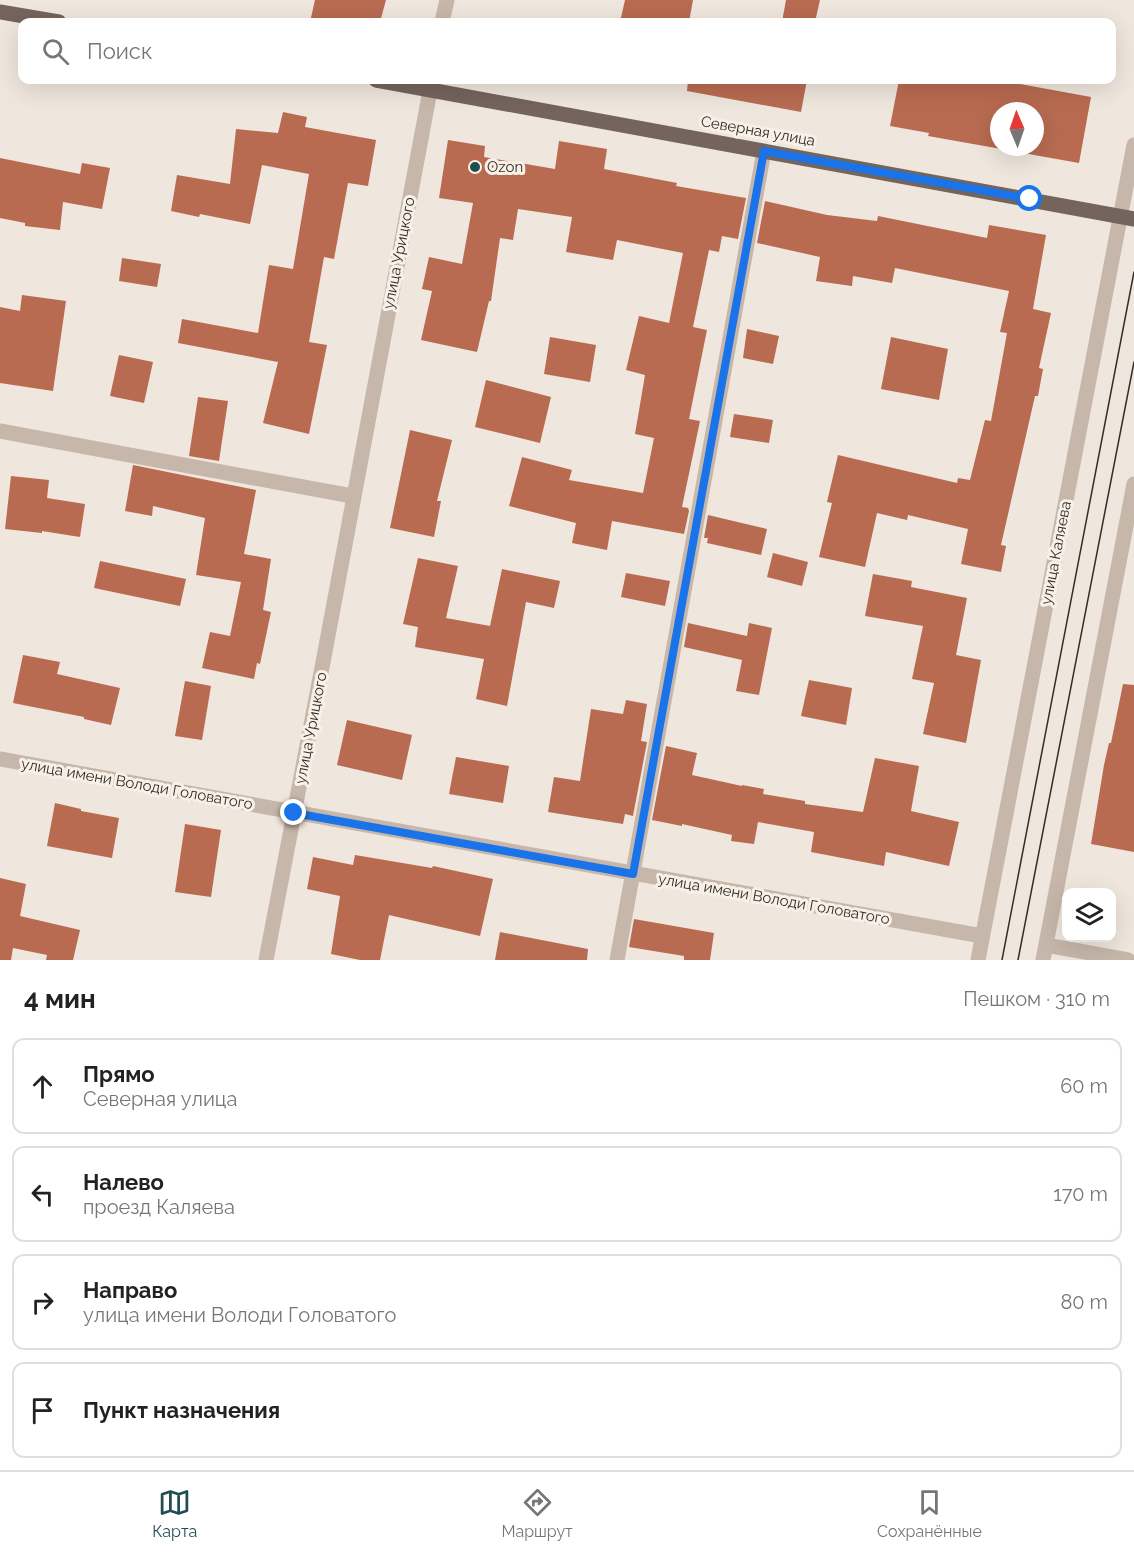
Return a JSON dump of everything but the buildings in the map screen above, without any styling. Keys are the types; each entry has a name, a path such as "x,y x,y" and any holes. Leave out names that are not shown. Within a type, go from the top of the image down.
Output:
{"main road":[{"path":"0,12 35,18"},
{"name":"Северная улица","path":"431,84 764,151 1128,217"}],"street":[{"path":"443,18 447,0"},
{"name":"улица Урицкого","path":"266,960 329,637 352,496 431,84"},
{"name":"улица Каляева","path":"978,960 1128,217 1134,145"},
{"path":"617,960 764,151"},
{"path":"0,430 352,496"},
{"path":"1128,960 1045,952 1134,483"},
{"name":"улица имени Володи Головатого","path":"0,759 982,936"}],"tram line":[{"path":"1002,960 1134,272"},
{"path":"1018,960 1134,362"}],"place":[{"name":"Ozon","path":"475,167"}],"route":[{"path":"294,813 633,874 764,151 1030,199"}]}
